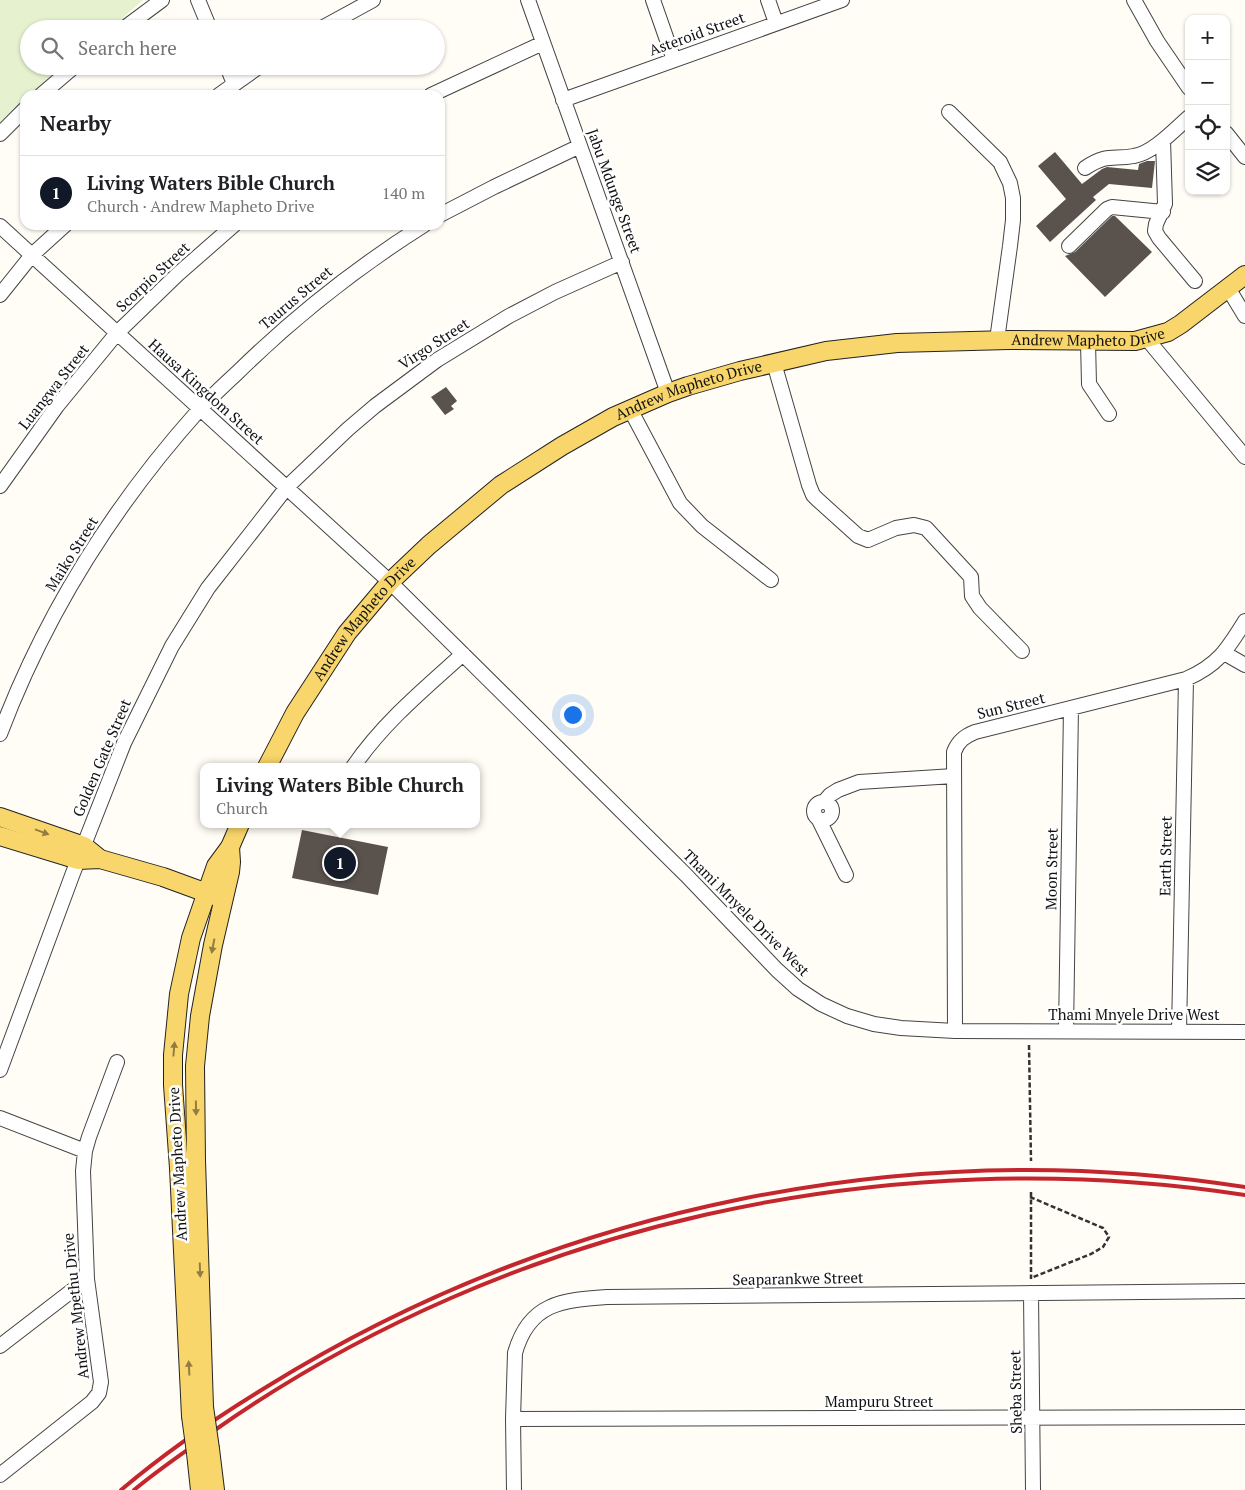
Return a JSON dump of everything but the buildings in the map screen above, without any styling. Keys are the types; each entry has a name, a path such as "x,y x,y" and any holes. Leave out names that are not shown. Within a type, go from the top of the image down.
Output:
{"main road":[{"name":"Andrew Mapheto Drive","path":"269,763 295,713 347,633 390,582 429,544 501,486 562,446 613,417 668,393 740,371 826,351 897,343 997,340 1088,342 1147,339 1168,332 1181,324 1245,275"},
{"path":"0,817 81,853"},
{"name":"Andrew Mapheto Drive","path":"215,1490 203,1451 198,1412 179,1168 173,1055 179,994 191,938 216,866 230,847 238,828"},
{"path":"0,836 81,853 163,877 223,899"},
{"name":"Andrew Mapheto Drive","path":"198,1412 195,1066 200,1016 230,872 230,847"},
{"name":"Andrew Mapheto Drive","path":"200,1490 203,1451"}],"street":[{"path":"135,20 162,0"},
{"path":"198,0 206,20"},
{"path":"336,20 373,0"},
{"name":"Jabu Mdunge Street","path":"528,0 668,393"},
{"path":"652,0 674,60"},
{"path":"768,0 776,23"},
{"name":"Asteroid Street","path":"563,100 842,0"},
{"path":"1134,0 1156,41 1185,82"},
{"path":"442,90 543,43"},
{"path":"47,90 64,75"},
{"path":"230,75 234,84"},
{"path":"226,90 247,75"},
{"path":"949,112 1000,162 1010,183 1013,198 1013,220 997,340"},
{"path":"0,134 20,115"},
{"path":"1086,168 1094,162 1107,157 1135,156 1146,153 1185,121"},
{"path":"1230,139 1245,156"},
{"path":"1163,140 1165,204 1155,231 1195,281"},
{"path":"445,212 580,146"},
{"path":"1069,246 1112,206 1163,212"},
{"name":"Hausa Kingdom Street","path":"0,226 390,582"},
{"path":"0,294 32,255 60,230"},
{"name":"Scorpio Street","path":"117,333 178,274 228,230"},
{"name":"Taurus Street","path":"200,409 254,356 305,310 368,262 416,230"},
{"name":"Virgo Street","path":"287,487 375,406 437,360 509,316 555,292 622,262"},
{"path":"1228,288 1245,316"},
{"name":"Luangwa Street","path":"0,486 57,406 117,333"},
{"path":"1147,339 1245,457"},
{"path":"1088,342 1089,384 1109,414"},
{"path":"774,363 809,485 818,500 858,536 868,540 880,537 896,528 914,525 926,528 971,577 972,596 980,608 1022,651"},
{"name":"Maiko Street","path":"0,734 15,695 74,580 127,500 200,409"},
{"path":"630,409 680,503 702,526 771,580"},
{"name":"Golden Gate Street","path":"0,1070 124,743 172,646 208,588 287,487"},
{"name":"Thami Mnyele Drive West","path":"390,582 686,875 777,970 798,989 821,1004 847,1016 874,1024 901,1028 955,1031 1245,1032"},
{"name":"Sun Street","path":"955,1031 954,752 957,745 968,734 1186,679 1209,667 1224,653 1245,621"},
{"path":"1224,653 1245,665"},
{"path":"356,763 380,732 399,712 463,654"},
{"name":"Earth Street","path":"1180,1032 1186,679"},
{"name":"Moon Street","path":"1066,1031 1071,708"},
{"path":"846,875 819,820 828,820 832,812 831,807 824,802 830,795 859,782 954,776"},
{"name":"Andrew Mpethu Drive","path":"0,1475 92,1402 99,1393 101,1382 86,1279 82,1184 85,1151 117,1062"},
{"path":"0,1118 85,1151"},
{"path":"0,1346 86,1279"},
{"name":"Seaparankwe Street","path":"514,1490 514,1365 518,1345 528,1325 537,1316 545,1309 562,1302 607,1297 1245,1291"},
{"name":"Sheba Street","path":"1031,1293 1033,1490"},
{"name":"Mampuru Street","path":"513,1420 1245,1417"}],"path":[{"path":"1029,1031 1031,1161"},
{"path":"1030,1192 1031,1269"},
{"path":"1030,1196 1103,1228 1109,1237 1103,1247 1091,1254 1031,1278"}],"green space":[{"path":"0,0 143,0 120,20 20,20 20,75 56,75 39,90 20,90 20,106 0,124"}],"railway":[{"path":"121,1490 174,1448 230,1410 268,1386 379,1324 495,1272 616,1230 739,1200 864,1179 991,1171 1118,1173 1245,1187"},
{"path":"134,1490 215,1430 329,1358 450,1298 577,1250 708,1214 841,1191 976,1179 1111,1181 1245,1195"}],"place":[{"name":"Living Waters Bible Church","path":"340,863"}]}
